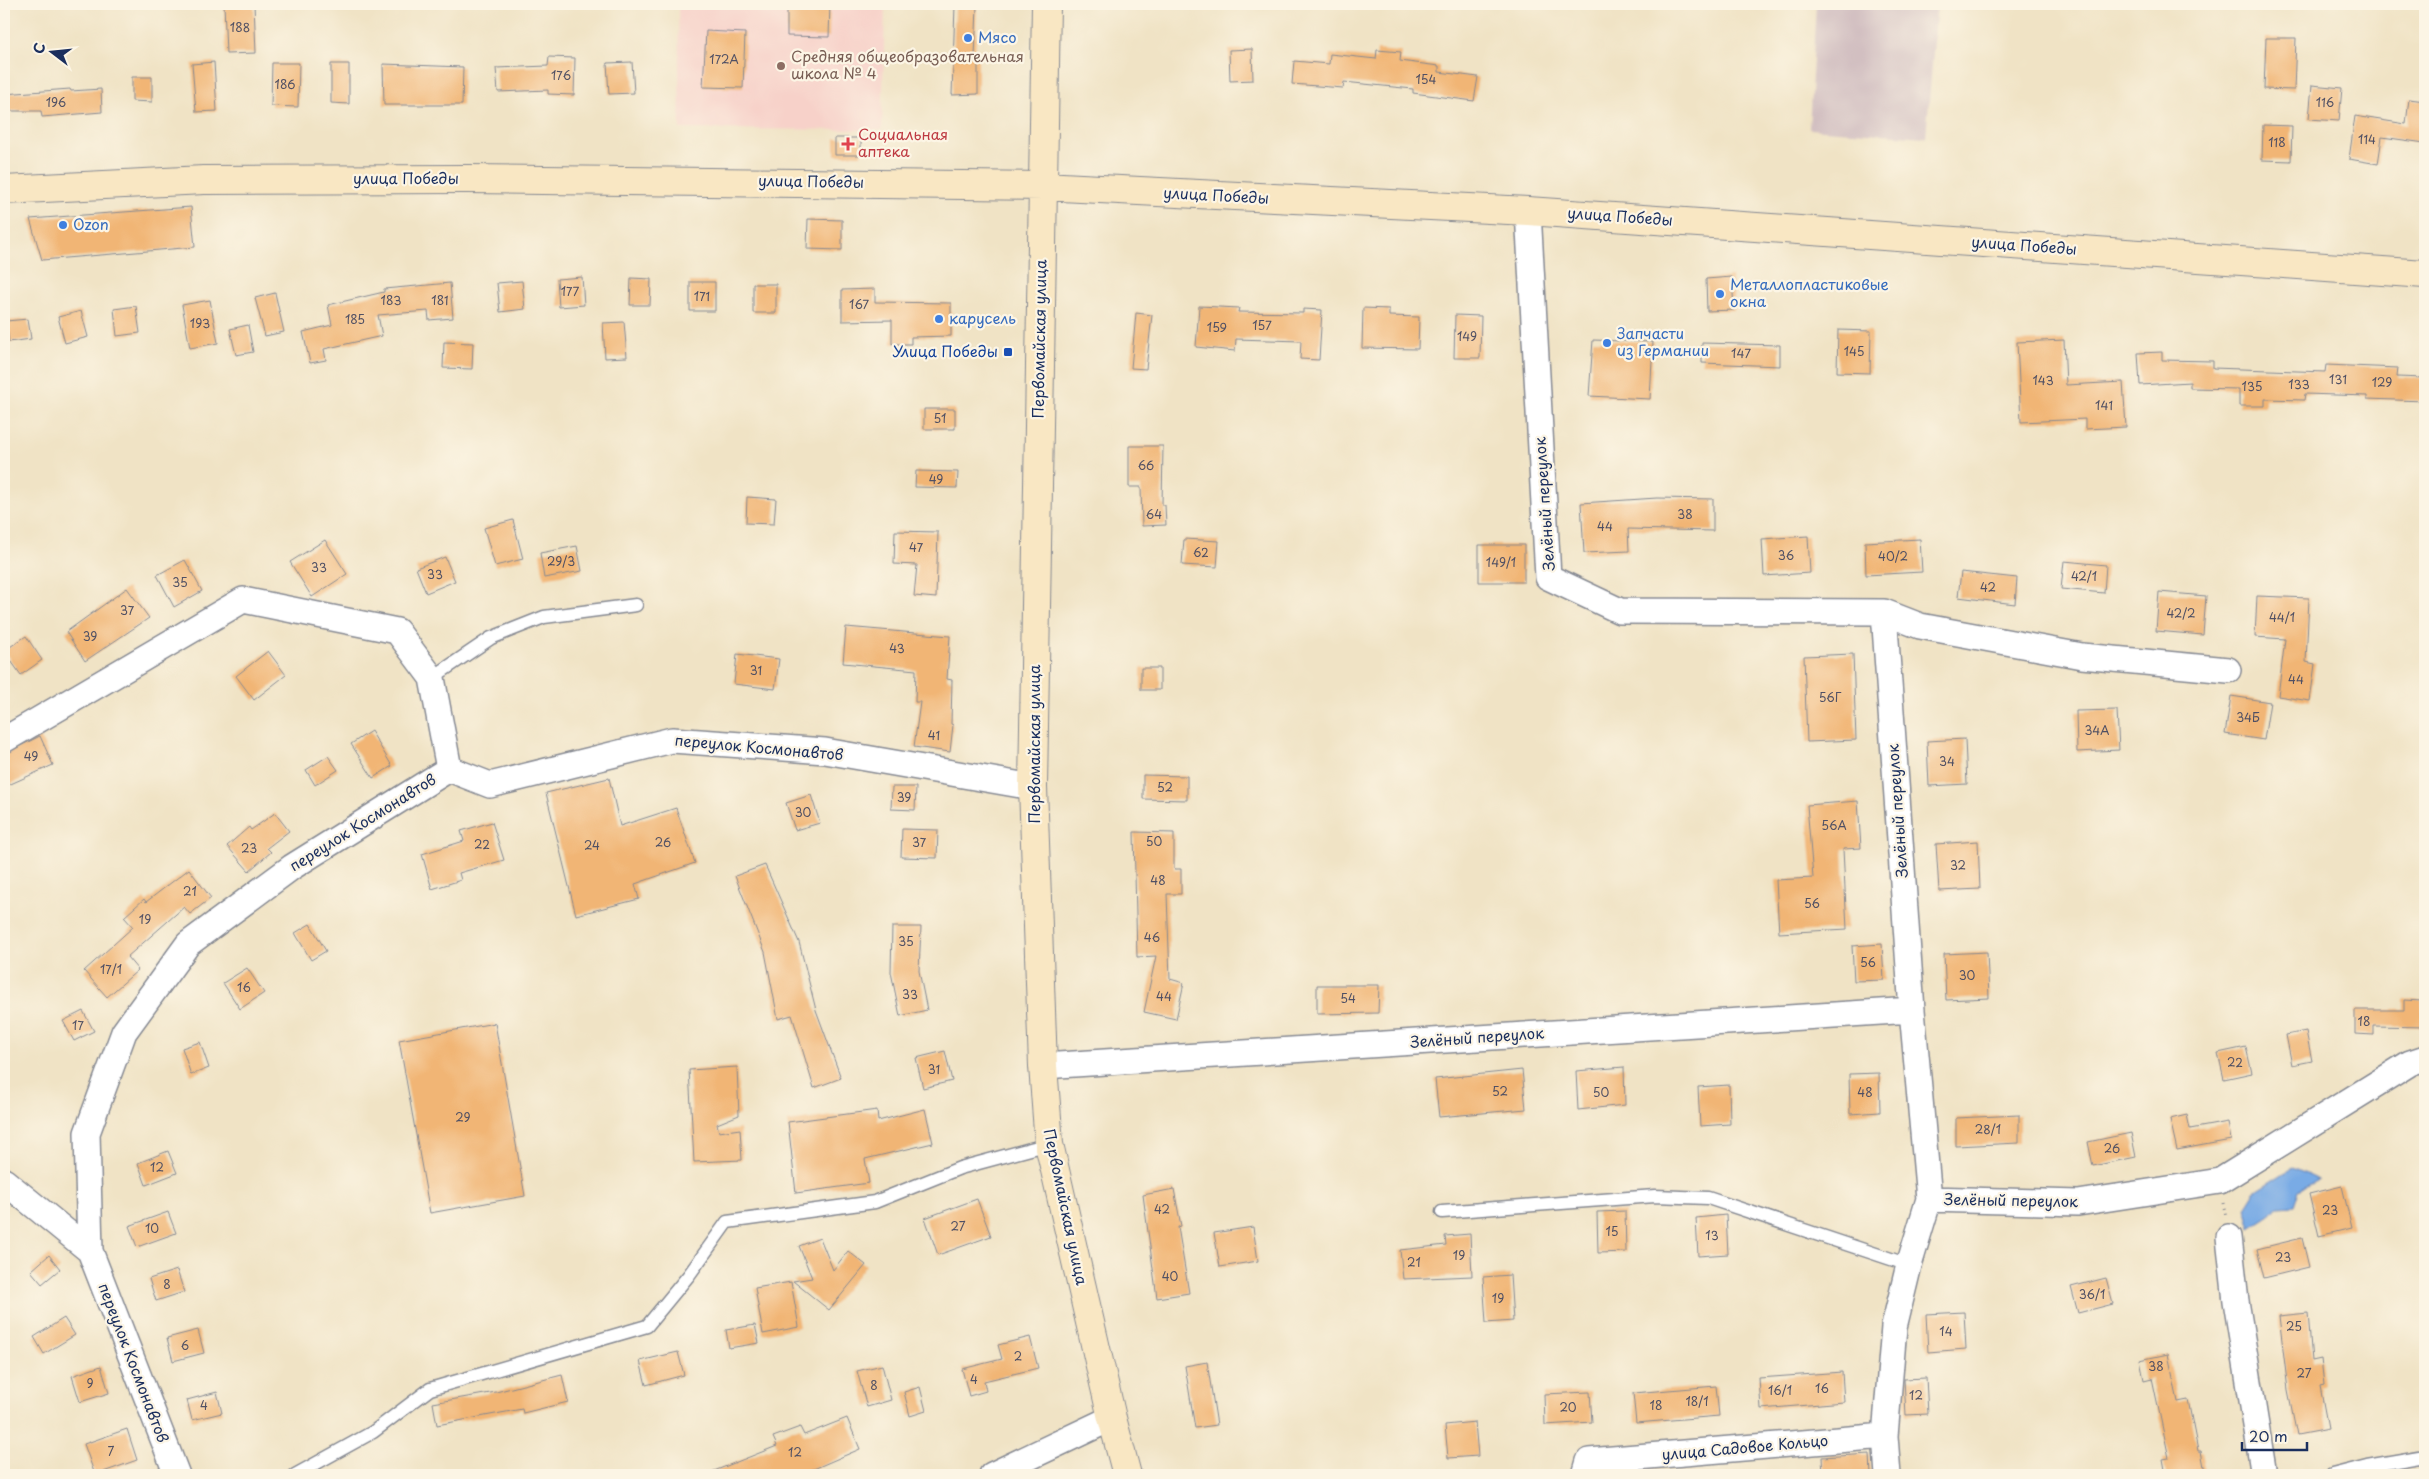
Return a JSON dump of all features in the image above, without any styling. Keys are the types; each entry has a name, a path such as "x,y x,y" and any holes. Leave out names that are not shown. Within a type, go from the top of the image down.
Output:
{"street":[{"name":"Первомайская улица","path":"1046,4 1033,787 1043,1066 1049,1144 1112,1418 1128,1475"},
{"name":"улица Победы","path":"4,190 204,180 389,179 1042,186 1528,211 2425,274"},
{"name":"Зелёный переулок","path":"1528,211 1548,576 1620,612 1884,612 1920,626 2082,656 2228,670"},
{"path":"4,740 242,600 397,631 432,678 449,769"},
{"name":"Зелёный переулок","path":"1884,612 1912,1010 1929,1199 2078,1203 2221,1190 2410,1063 2425,1058"},
{"name":"переулок Космонавтов","path":"177,1475 90,1251 87,1133 124,1032 188,944 292,867 449,769 490,785 672,740 825,751 1033,787"},
{"name":"Зелёный переулок","path":"1043,1066 1912,1010"},
{"name":"переулок Космонавтов","path":"4,1181 90,1251"},
{"path":"1888,1475 1885,1436 1894,1327 1909,1265 1929,1199"},
{"path":"2229,1237 2236,1301 2264,1475"},
{"path":"992,1475 1112,1418"},
{"name":"улица Садовое Кольцо","path":"1586,1475 1589,1461 1885,1436"}],"lane":[{"path":"432,678 491,638 544,617 636,605"},
{"path":"295,1475 373,1432 430,1389 647,1326 689,1275 727,1222 875,1202 960,1168 1049,1144"},
{"path":"1442,1212 1655,1196 1708,1198 1909,1265"},
{"path":"2332,1475 2367,1466 2425,1456"}],"shaded area":[{"name":"Средняя общеобразовательная школа № 4","path":"678,4 885,4 882,130 680,129"},
{"path":"1816,4 1937,4 1926,137 1809,129"}],"water":[{"path":"2293,1168 2319,1180 2299,1190 2294,1205 2277,1206 2268,1217 2251,1228 2245,1208 2255,1192"}],"building":[{"path":"224,4 254,4 256,53 226,54"},
{"path":"787,4 830,4 829,37 787,36"},
{"path":"955,5 977,6 975,57 978,57 978,94 952,95"},
{"path":"706,31 745,33 743,88 703,87"},
{"path":"2266,38 2296,38 2294,90 2264,89"},
{"path":"1252,49 1253,80 1230,81 1229,50"},
{"path":"1377,50 1401,52 1400,61 1439,66 1439,72 1478,77 1474,101 1413,93 1413,89 1344,82 1343,88 1292,84 1294,61 1329,64 1330,54 1376,59"},
{"path":"549,57 575,58 574,95 548,94 548,90 498,92 496,68 548,66"},
{"path":"214,62 217,111 196,112 192,64"},
{"path":"632,62 634,93 609,94 607,63"},
{"path":"272,63 299,63 298,107 271,106"},
{"path":"331,64 349,64 349,104 331,103"},
{"path":"383,64 463,67 462,105 384,105"},
{"path":"132,77 152,77 152,102 132,101"},
{"path":"2312,85 2342,88 2339,121 2309,119"},
{"path":"70,89 71,91 101,89 102,112 42,117 41,111 4,111 4,94"},
{"path":"2409,99 2425,101 2425,143 2382,137 2378,164 2349,159 2355,116 2406,124"},
{"path":"2263,125 2292,126 2291,161 2262,160"},
{"name":"Социальная аптека","path":"835,138 861,138 861,155 835,155"},
{"path":"191,207 195,247 42,260 30,219"},
{"path":"808,219 842,220 842,250 807,249"},
{"path":"582,277 584,305 559,307 557,279"},
{"name":"Металлопластиковые окна","path":"1732,277 1734,310 1707,311 1706,279"},
{"path":"631,278 651,279 650,305 630,305"},
{"path":"522,281 525,309 500,312 497,283"},
{"path":"690,282 715,282 715,311 690,311"},
{"path":"450,283 453,318 429,320 428,311 378,315 382,336 324,349 326,360 310,363 303,332 332,325 328,305 384,292 384,289"},
{"path":"753,284 776,284 776,313 753,313"},
{"path":"875,289 875,302 951,303 951,336 911,337 911,344 892,344 892,320 842,321 842,290"},
{"path":"275,293 284,332 265,336 255,298"},
{"path":"210,300 218,343 190,348 182,305"},
{"path":"136,306 140,333 117,336 114,309"},
{"path":"1199,306 1239,308 1238,312 1303,313 1303,309 1322,310 1319,360 1300,359 1301,341 1236,339 1235,351 1196,347"},
{"path":"1363,308 1389,309 1389,316 1419,317 1418,349 1362,348"},
{"path":"81,311 88,337 65,343 58,317"},
{"path":"1136,313 1152,315 1146,369 1131,368"},
{"path":"1455,315 1481,316 1480,358 1454,358"},
{"path":"28,319 31,339 9,342 6,321"},
{"path":"624,322 627,357 605,358 603,323"},
{"path":"248,325 253,352 236,355 230,329"},
{"path":"1838,330 1871,331 1870,373 1837,372"},
{"path":"1593,340 1653,342 1650,399 1589,396"},
{"path":"2064,340 2066,385 2123,382 2126,427 2085,429 2085,419 2021,422 2017,342"},
{"path":"444,342 473,343 472,369 443,368"},
{"path":"1702,343 1780,345 1780,366 1702,363"},
{"path":"2162,352 2162,360 2213,361 2213,368 2325,372 2326,365 2398,368 2397,377 2425,378 2425,401 2367,399 2367,396 2305,394 2304,400 2265,399 2265,406 2239,406 2239,389 2190,388 2190,382 2140,385 2138,353"},
{"path":"924,409 955,409 955,429 924,429"},
{"path":"1129,446 1163,446 1162,505 1165,505 1166,525 1142,526 1141,487 1129,487"},
{"path":"916,471 958,472 957,488 915,487"},
{"path":"747,497 776,499 774,524 746,523"},
{"path":"1657,498 1713,499 1713,531 1628,529 1629,551 1584,553 1581,503"},
{"path":"513,520 523,559 495,566 484,528"},
{"path":"895,531 938,532 936,598 914,596 917,565 894,564"},
{"path":"1808,536 1810,573 1764,576 1762,539"},
{"path":"1184,539 1219,541 1217,567 1182,565"},
{"path":"1920,539 1922,572 1866,575 1865,542"},
{"path":"325,540 347,574 312,597 290,562"},
{"path":"1479,545 1524,545 1524,582 1479,582"},
{"path":"577,546 582,571 544,578 540,553"},
{"path":"445,557 455,581 426,593 416,568"},
{"path":"185,560 202,591 174,607 157,575"},
{"path":"2064,561 2106,565 2104,593 2061,589"},
{"path":"1961,572 2017,578 2015,604 1958,597"},
{"path":"127,588 149,618 85,661 66,632"},
{"path":"2159,592 2206,596 2203,635 2156,631"},
{"path":"2257,596 2309,598 2306,662 2315,664 2310,701 2278,696 2285,639 2255,637"},
{"path":"846,627 950,636 947,679 952,680 951,724 953,725 950,752 914,747 920,702 915,702 916,670 843,663"},
{"path":"26,636 42,660 21,675 4,651"},
{"path":"268,651 286,675 254,700 236,676"},
{"path":"737,654 779,659 775,689 734,684"},
{"path":"1853,654 1856,740 1807,742 1804,656"},
{"path":"1141,668 1160,668 1160,690 1141,690"},
{"path":"2231,696 2270,702 2264,740 2225,734"},
{"path":"2117,710 2119,750 2077,752 2076,711"},
{"path":"371,731 392,766 373,778 351,744"},
{"path":"40,736 53,765 4,787 4,754"},
{"path":"1965,739 1967,784 1929,786 1927,741"},
{"path":"328,756 338,770 315,785 306,770"},
{"path":"1143,775 1187,776 1187,800 1143,799"},
{"path":"609,778 620,826 676,808 695,863 635,884 639,899 576,915 546,793"},
{"path":"892,787 916,787 915,810 891,809"},
{"path":"811,795 820,823 795,830 786,803"},
{"path":"1858,801 1861,848 1843,849 1847,929 1779,933 1776,880 1813,878 1807,805"},
{"path":"275,813 289,831 267,848 271,852 249,871 227,846 249,827 251,830"},
{"path":"492,822 504,860 459,873 461,880 432,889 422,854 464,841 461,831"},
{"path":"902,829 938,830 937,858 901,857"},
{"path":"1134,832 1174,833 1174,869 1181,869 1181,894 1167,894 1170,979 1184,983 1176,1019 1144,1012 1156,956 1137,957"},
{"path":"1978,841 1980,889 1939,891 1936,844"},
{"path":"765,865 799,942 816,1010 841,1078 814,1088 792,1015 778,1019 765,952 735,876"},
{"path":"189,869 211,898 190,914 184,907 127,957 138,970 107,997 84,971 133,927 124,917 144,899 146,902"},
{"path":"310,924 326,951 311,960 295,933"},
{"path":"892,927 921,927 919,971 927,1010 900,1016 891,972"},
{"path":"1882,944 1884,980 1854,981 1852,946"},
{"path":"1987,952 1989,998 1946,1000 1944,954"},
{"path":"247,968 264,993 240,1009 223,983"},
{"path":"1317,985 1379,985 1378,1013 1317,1014"},
{"path":"2404,1000 2422,1001 2422,1011 2425,1011 2425,1027 2374,1026 2374,1035 2355,1034 2355,1010 2404,1010"},
{"path":"83,1011 94,1031 74,1041 63,1021"},
{"path":"495,1023 525,1196 430,1213 399,1040"},
{"path":"2306,1031 2312,1061 2292,1065 2286,1035"},
{"path":"200,1042 209,1068 191,1075 182,1048"},
{"path":"2246,1047 2252,1073 2224,1079 2218,1053"},
{"path":"945,1051 952,1081 923,1088 916,1058"},
{"path":"737,1067 739,1115 717,1124 719,1132 740,1129 742,1160 694,1162 689,1070"},
{"path":"1624,1067 1625,1105 1578,1110 1576,1071"},
{"path":"1522,1070 1526,1109 1439,1117 1435,1079"},
{"path":"1879,1073 1880,1112 1850,1114 1849,1074"},
{"path":"1729,1085 1730,1124 1700,1126 1698,1087"},
{"path":"925,1109 933,1143 865,1159 869,1183 796,1193 788,1122 877,1110 878,1121"},
{"path":"2019,1115 2019,1143 1956,1146 1956,1118"},
{"path":"2187,1115 2190,1129 2228,1122 2231,1140 2177,1150 2170,1119"},
{"path":"2131,1133 2136,1157 2093,1166 2088,1142"},
{"path":"168,1151 177,1173 146,1185 138,1163"},
{"path":"2342,1186 2352,1228 2319,1236 2309,1194"},
{"path":"1174,1189 1181,1226 1178,1227 1189,1293 1157,1298 1143,1195"},
{"path":"977,1199 991,1236 938,1255 925,1218"},
{"path":"1625,1211 1626,1252 1598,1253 1597,1212"},
{"path":"168,1212 176,1233 137,1247 129,1226"},
{"path":"1726,1215 1728,1254 1698,1256 1696,1218"},
{"path":"1253,1227 1258,1261 1220,1267 1214,1233"},
{"path":"1470,1234 1472,1276 1403,1279 1400,1250 1446,1245 1445,1236"},
{"path":"820,1238 833,1270 848,1251 866,1265 829,1310 793,1281 812,1278 799,1246"},
{"path":"2302,1238 2309,1267 2264,1278 2257,1249"},
{"path":"49,1255 60,1269 42,1284 31,1271"},
{"path":"177,1270 184,1292 156,1301 149,1279"},
{"path":"1510,1275 1513,1321 1486,1323 1483,1277"},
{"path":"2106,1278 2113,1304 2078,1313 2071,1287"},
{"path":"791,1282 799,1327 763,1334 755,1288"},
{"path":"1964,1312 1966,1349 1928,1352 1926,1314"},
{"path":"2308,1313 2312,1361 2321,1359 2324,1385 2320,1386 2328,1429 2297,1435 2288,1390 2279,1316"},
{"path":"64,1318 75,1335 44,1354 34,1337"},
{"path":"755,1325 759,1343 729,1348 726,1330"},
{"path":"198,1330 204,1353 173,1361 167,1338"},
{"path":"1030,1337 1038,1368 984,1381 986,1391 969,1396 962,1369 1002,1359 998,1345"},
{"path":"678,1352 684,1375 646,1385 640,1361"},
{"path":"2168,1354 2178,1402 2188,1400 2198,1451 2201,1451 2205,1472 2187,1475 2166,1475 2163,1459 2169,1458 2152,1378 2144,1380 2140,1360"},
{"path":"1207,1362 1217,1425 1195,1428 1185,1366"},
{"path":"882,1365 891,1400 867,1407 857,1371"},
{"path":"101,1366 109,1393 80,1402 72,1376"},
{"path":"1842,1372 1844,1402 1761,1409 1759,1378"},
{"path":"562,1375 568,1402 523,1413 522,1409 437,1425 433,1403 496,1392"},
{"path":"1926,1378 1928,1414 1906,1415 1904,1379"},
{"path":"1716,1386 1719,1416 1636,1423 1633,1393"},
{"path":"920,1387 926,1411 910,1416 904,1392"},
{"path":"217,1392 222,1413 192,1420 187,1400"},
{"path":"1590,1392 1592,1422 1545,1425 1544,1394"},
{"path":"847,1418 860,1449 816,1468 798,1475 704,1475 777,1446 773,1437 800,1427 804,1435"},
{"path":"1475,1422 1478,1456 1448,1458 1445,1425"},
{"path":"127,1429 137,1460 95,1475 84,1444"},
{"path":"1870,1454 1871,1475 1823,1475 1822,1457"}],"place":[{"name":"Мясо","path":"968,38"},
{"name":"Средняя общеобразовательная школа № 4","path":"781,66"},
{"name":"Социальная аптека","path":"848,144"},
{"name":"Ozon","path":"63,225"},
{"name":"Металлопластиковые окна","path":"1720,294"},
{"name":"карусель","path":"939,319"},
{"name":"Запчасти из Германии","path":"1607,343"},
{"name":"Улица Победы","path":"1008,352"}]}
